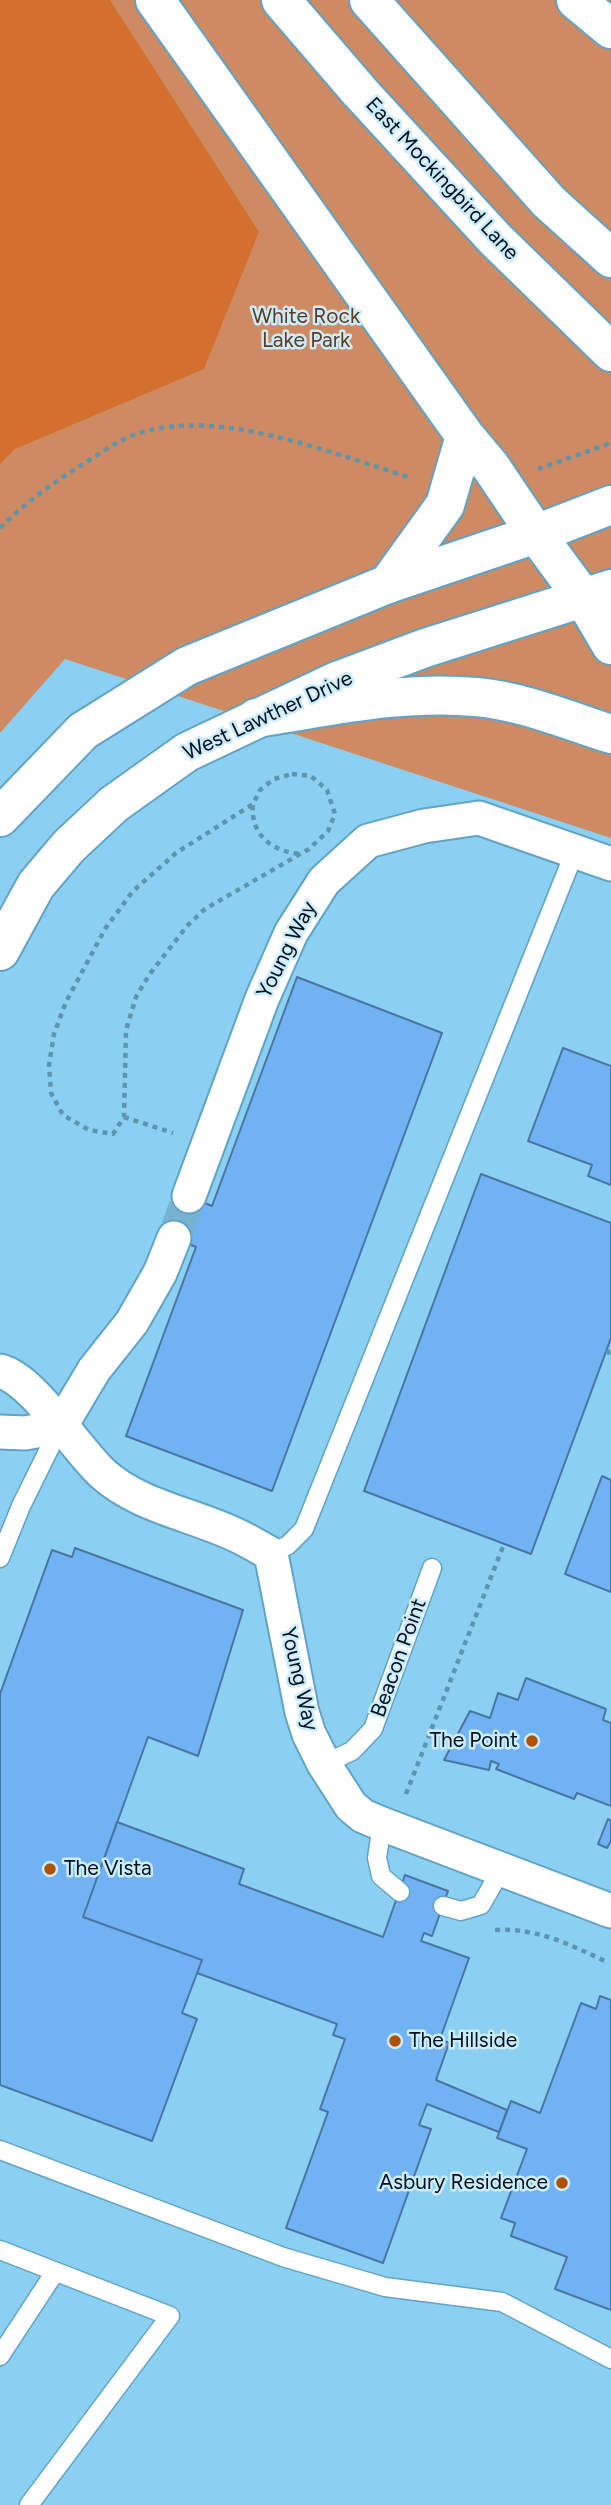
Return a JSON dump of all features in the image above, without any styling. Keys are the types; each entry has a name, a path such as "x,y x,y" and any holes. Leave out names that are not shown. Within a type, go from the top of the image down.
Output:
{"main road":[{"path":"155,0 465,436 491,467 536,534 597,594 611,645"},
{"name":"East Mockingbird Lane","path":"281,0 360,92 495,239 611,352"},
{"path":"369,0 550,202 611,258"},
{"path":"576,0 611,29"},
{"path":"388,584 445,505 465,436"},
{"path":"0,817 83,731 187,666 388,584 536,534 611,505"},
{"name":"West Lawther Drive","path":"0,951 36,885 68,846 105,812 187,752 337,681 412,653 597,594"},
{"path":"256,718 405,696 477,697 530,708 611,734"}],"street":[{"name":"Young Way","path":"189,1196 262,999 291,933 324,881 368,842 424,826 479,818 611,864"},
{"path":"0,1432 25,1433 60,1427 94,1370 120,1340 138,1312 160,1273 174,1238"},
{"path":"0,1371 8,1373 31,1392 102,1473 128,1493 238,1535 271,1554"},
{"name":"Young Way","path":"271,1554 302,1712 324,1764 351,1806 363,1816 611,1911"}],"lane":[{"path":"271,1554 288,1545 304,1529 575,851"},
{"path":"0,1558 21,1506 60,1427"},
{"name":"Beacon Point","path":"324,1764 352,1751 373,1729 432,1568"},
{"path":"388,1826 377,1858 381,1876 400,1892"},
{"path":"443,1906 461,1911 481,1905 501,1870"},
{"path":"0,2150 283,2256 385,2287 502,2302 611,2359"},
{"path":"0,2250 170,2316 29,2505"},
{"path":"0,2356 55,2272"}],"path":[{"path":"0,528 19,509 59,479 112,446 135,434 163,428 216,426 273,436 414,479"},
{"path":"532,471 611,443"},
{"path":"253,804 176,853 133,891 105,929 66,1002 54,1034 49,1065 51,1093 63,1115 89,1130 113,1134 124,1117 127,1030 135,997 149,975 187,926 205,909 300,854 328,831 335,814 327,790 311,776 292,774 274,779 260,790 253,804 252,815 257,831 267,843 279,850 300,854"},
{"path":"124,1117 208,1145"},
{"path":"607,1350 611,1356"},
{"path":"388,1826 504,1544"},
{"path":"443,1906 461,1933 520,1929 548,1936 607,1962"}],"green space":[{"name":"White Rock Lake Park","path":"0,0 611,0 611,838 65,659 0,733"}],"shaded area":[{"path":"0,0 110,0 259,232 204,369 15,449 0,464"}],"building":[{"path":"297,977 442,1033 272,1491 126,1436 196,1247 165,1234 181,1193 212,1206"},
{"path":"563,1048 611,1066 611,1185 588,1176 592,1165 528,1141"},
{"path":"481,1174 611,1223 611,1338 531,1554 364,1491"},
{"path":"602,1476 611,1480 611,1592 565,1574"},
{"name":"The Vista","path":"75,1548 243,1610 198,1756 148,1737 83,1917 202,1960 182,2013 197,2019 152,2141 0,2085 0,1694 52,1550 72,1557"},
{"name":"The Point","path":"526,1678 606,1709 603,1720 611,1723 611,1806 577,1793 574,1799 496,1769 499,1764 491,1761 489,1770 444,1760 470,1711 490,1718 498,1693 518,1700"},
{"path":"608,1819 611,1821 611,1841 607,1848 598,1844"},
{"name":"The Hillside","path":"117,1822 244,1869 239,1884 383,1937 405,1875 448,1891 432,1936 424,1933 421,1941 469,1958 440,2039 449,2043 436,2080 507,2110 499,2132 427,2104 419,2125 431,2129 383,2263 286,2228 328,2112 320,2109 345,2039 333,2035 337,2024 197,1973 202,1960 83,1917"},
{"name":"Asbury Residence","path":"600,1996 611,2000 611,2310 555,2289 567,2257 511,2236 515,2223 501,2218 527,2149 497,2138 511,2101 540,2113 581,2003 596,2009"}],"tunnel":[{"path":"174,1238 189,1196"}],"place":[{"name":"The Point","path":"532,1741"},
{"name":"The Vista","path":"50,1869"},
{"name":"The Hillside","path":"395,2041"},
{"name":"Asbury Residence","path":"562,2183"}]}
